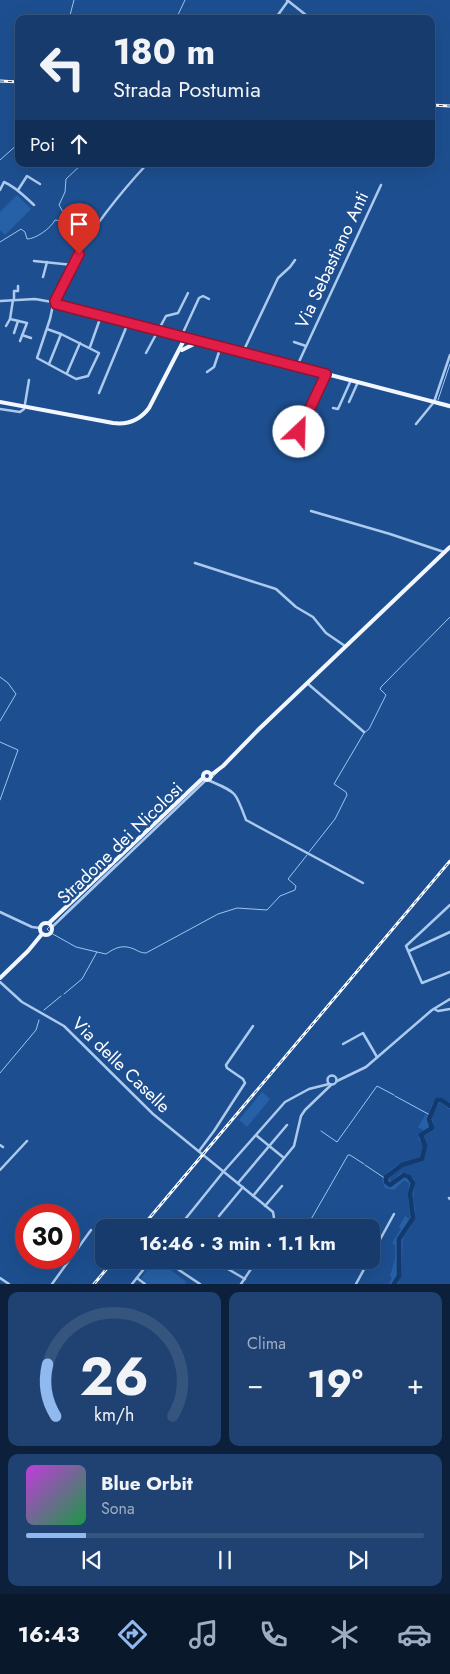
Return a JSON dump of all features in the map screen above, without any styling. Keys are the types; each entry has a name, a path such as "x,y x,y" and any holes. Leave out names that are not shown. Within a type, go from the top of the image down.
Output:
{"main road":[{"path":"0,402 115,424 133,422 143,416 150,407 186,341 221,346 450,406"},
{"name":"Stradone dei Nicolosi","path":"50,925 207,778 223,766 345,646 448,550"},
{"name":"Stradone dei Nicolosi","path":"40,928 43,924 50,925"},
{"name":"Stradone dei Nicolosi","path":"42,934 50,934 52,931 50,925"},
{"path":"0,978 28,951 42,934 40,928"}],"street":[{"path":"278,15 288,0 306,15"},
{"path":"47,329 100,353 88,376 76,379 37,358 54,303 85,242 114,203 144,167"},
{"path":"18,190 27,176 40,184"},
{"path":"0,180 18,190 34,204"},
{"path":"0,190 4,182"},
{"name":"Via Sebastiano Anti","path":"297,366 381,185"},
{"path":"243,352 278,278 295,260"},
{"path":"34,261 73,265"},
{"path":"43,277 47,262"},
{"path":"6,326 10,319 14,291 18,290 18,286"},
{"path":"146,353 166,316 178,313 188,293"},
{"path":"0,301 35,299 54,303 159,330 186,341 199,298 203,296 209,300"},
{"path":"90,347 101,316"},
{"path":"10,319 27,323 20,341"},
{"path":"14,334 18,321"},
{"path":"99,393 128,322"},
{"path":"49,364 61,334"},
{"path":"22,335 31,338"},
{"name":"Via Sebastiano Anti","path":"294,342 306,346"},
{"path":"67,373 80,343"},
{"path":"207,372 214,367 221,346"},
{"path":"416,424 434,402 450,356"},
{"path":"299,432 326,374"},
{"path":"0,409 20,412 30,380"},
{"path":"333,408 338,410 351,380"},
{"path":"349,402 358,382"},
{"name":"Stradone dei Nicolosi","path":"311,511 448,550"},
{"path":"195,563 276,589 296,607 313,617 326,633 345,646"},
{"path":"307,683 364,732"},
{"name":"Stradone dei Nicolosi","path":"207,778 234,793 241,804 246,820 363,883"},
{"path":"450,905 406,946 422,983 450,972"},
{"path":"0,912 32,927 40,928"},
{"path":"409,951 450,933"},
{"name":"Via delle Caselle","path":"0,982 22,1002 64,1026 146,1108 265,1206"},
{"path":"318,1085 335,1084 337,1081 360,1071 434,1009 450,998"},
{"path":"434,1009 438,1011 450,1009"},
{"path":"199,1150 214,1131 245,1083 243,1079 226,1068 226,1065 253,1026"},
{"path":"343,1044 363,1032 377,1058"},
{"path":"185,1219 224,1171 285,1102 332,1076 350,1075"},
{"path":"335,1076 337,1081"},
{"path":"328,1078 330,1084"},
{"path":"253,1196 294,1146 301,1116 305,1110 330,1084"},
{"path":"238,1183 287,1125"},
{"path":"256,1135 284,1158"},
{"path":"0,1170 27,1141"},
{"path":"273,1219 274,1214 265,1206 282,1186"},
{"path":"219,1216 243,1187"},
{"path":"380,1240 394,1214"},
{"path":"52,1284 91,1230"},
{"path":"132,1284 144,1269"},
{"path":"177,1269 200,1284"},
{"path":"228,1269 245,1279"},
{"path":"241,1284 251,1269"},
{"path":"356,1284 364,1269"},
{"path":"0,1278 9,1284"},
{"path":"137,1278 145,1284"}],"shaded area":[{"path":"17,195 31,209 5,235 0,230 0,212"},
{"path":"262,1092 270,1099 247,1127 239,1120"},
{"path":"439,1098 450,1105 450,1110 441,1103 438,1104 432,1117 434,1130 423,1137 426,1150 422,1162 399,1169 389,1178 391,1182 401,1173 406,1173 414,1179 413,1198 415,1209 414,1220 403,1238 401,1275 398,1284 389,1284 392,1278 390,1276 395,1259 395,1245 392,1243 401,1229 399,1227 405,1216 409,1219 410,1217 409,1183 404,1180 394,1190 385,1188 382,1180 386,1174 397,1166 408,1161 420,1159 423,1145 418,1138 423,1130 418,1127 424,1115 429,1114 432,1104"},
{"path":"148,1269 169,1269 187,1282 185,1284 147,1284 141,1278"}],"waterway":[{"path":"70,15 74,0"},
{"path":"178,15 185,0"},
{"path":"0,160 15,147"},
{"path":"0,242 21,229 25,232 27,239 31,239 43,232 55,220 69,222 59,205 65,192 66,179 79,167"},
{"path":"438,400 450,364"},
{"path":"436,404 450,408"},
{"path":"309,852 335,819 347,795 346,792 334,784 364,733 369,729 386,695 380,689 381,687 450,617"},
{"path":"0,677 8,683 16,694 0,721"},
{"path":"257,733 276,715"},
{"path":"0,742 18,750 0,800"},
{"path":"212,778 219,771"},
{"path":"97,952 106,954 116,948 126,947 146,953 218,914 237,908 267,910 280,896 295,890 296,886 288,879 307,855"},
{"path":"59,919 116,864"},
{"path":"49,931 47,929 51,925"},
{"path":"51,933 76,947 97,952 82,979 64,994"},
{"path":"44,1010 61,996"},
{"path":"0,1073 36,1030 39,1020"},
{"path":"321,1131 337,1142 377,1086 394,1095"},
{"path":"395,1096 430,1115"},
{"path":"394,1284 399,1276 399,1239 413,1218 410,1194 413,1183 409,1177 404,1175 390,1185 386,1182 386,1177 402,1165 422,1159 425,1146 421,1135 432,1128 429,1119 437,1100 441,1100 450,1106"},
{"path":"311,1219 348,1155 364,1164"},
{"path":"365,1165 386,1179"}],"railway":[{"path":"0,81 15,82"},
{"path":"435,105 450,106"},
{"path":"149,1219 450,861"},
{"path":"94,1284 106,1269"}],"route":[{"path":"79,254 59,291 55,301 56,304 326,374 299,432"}]}
